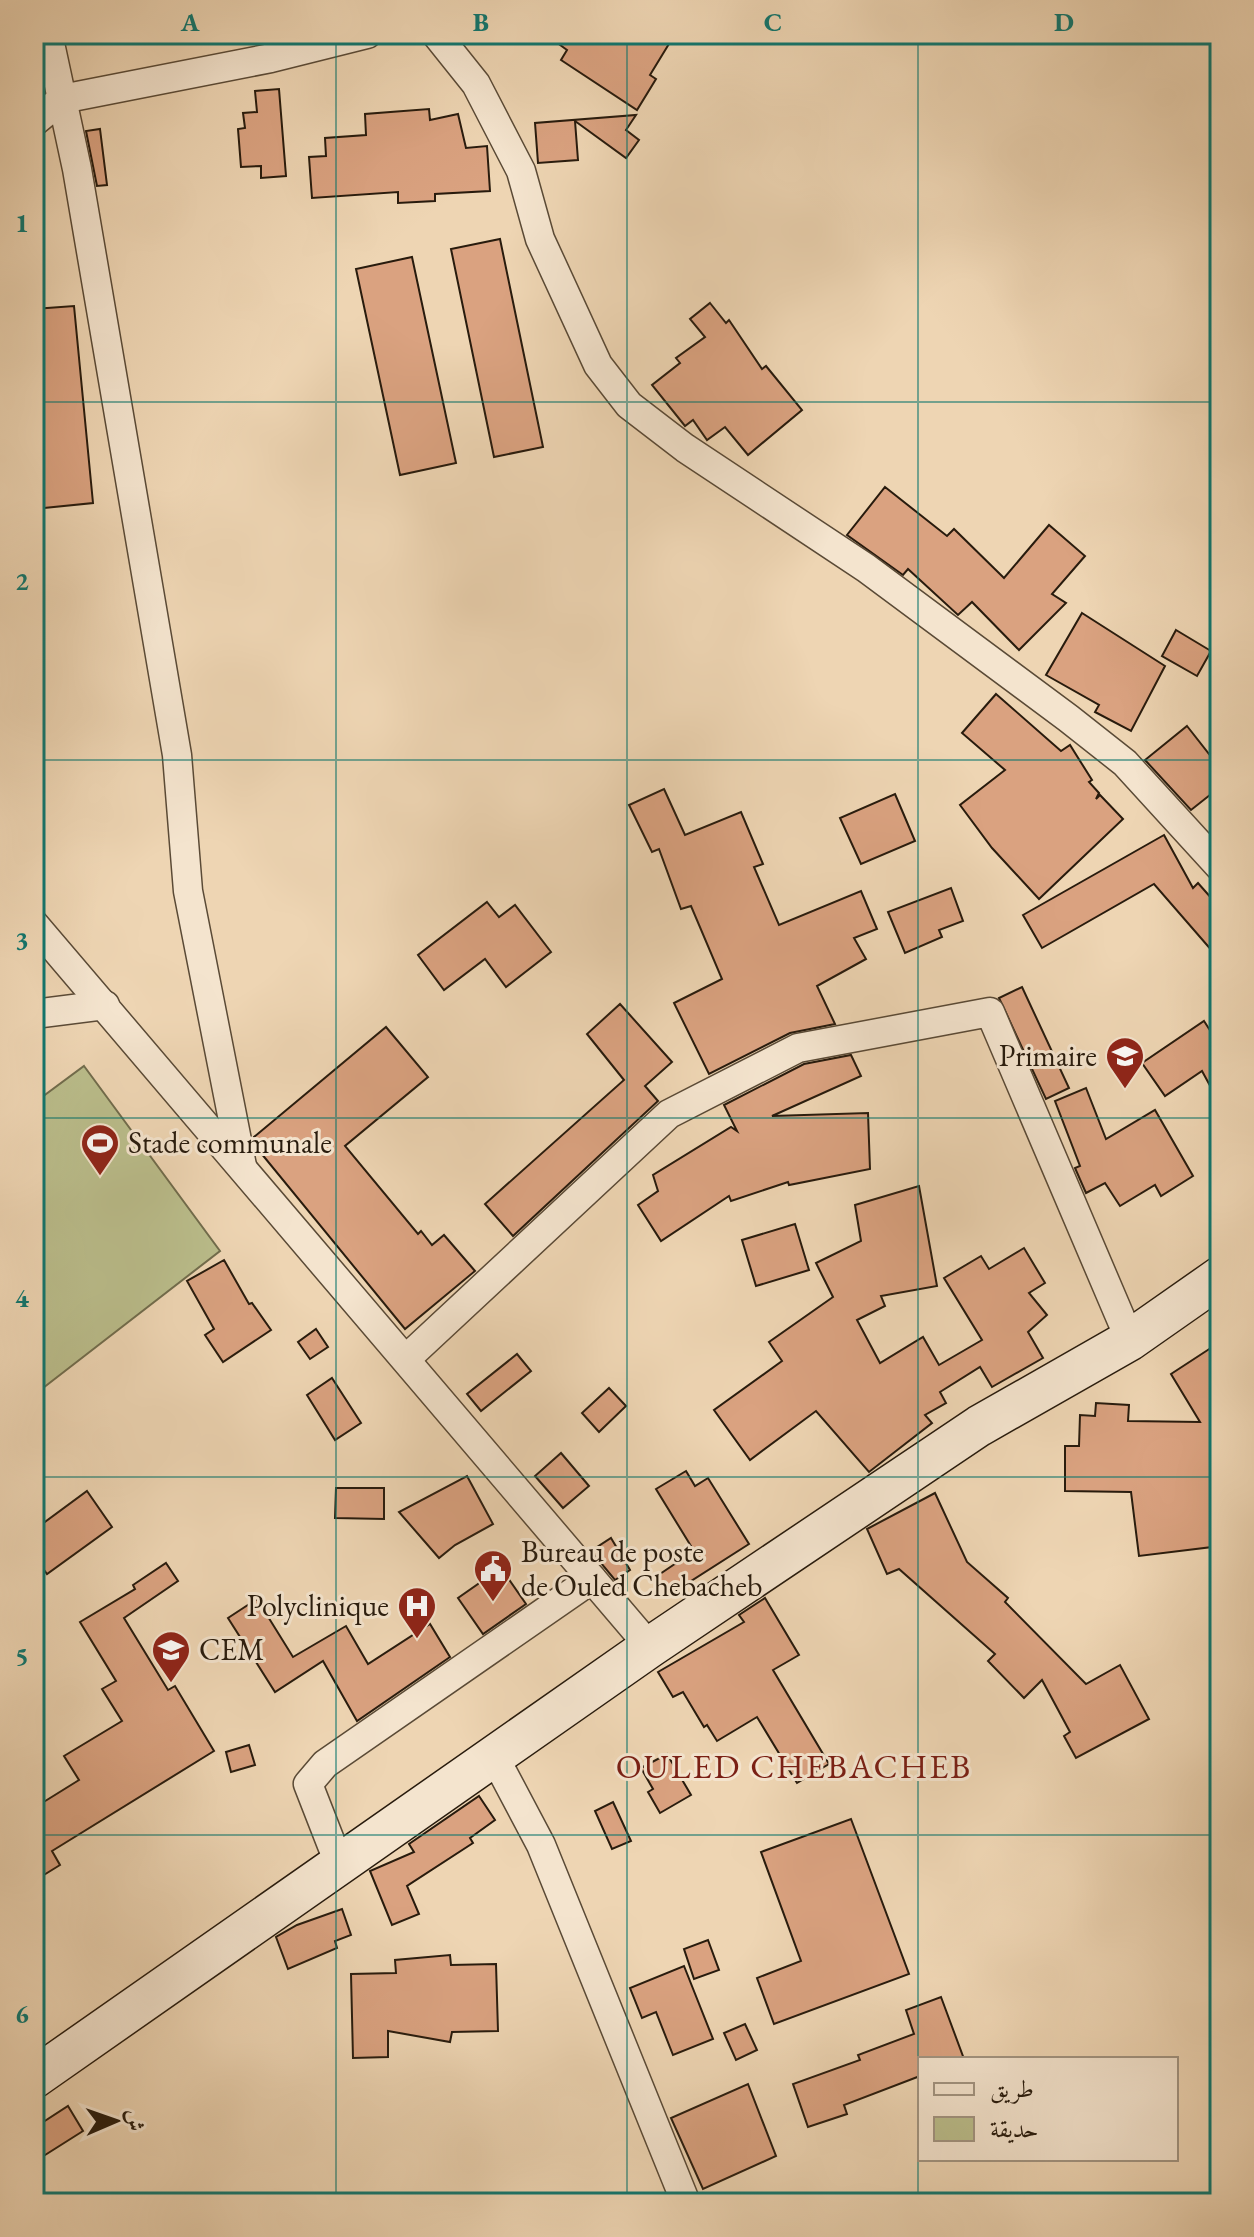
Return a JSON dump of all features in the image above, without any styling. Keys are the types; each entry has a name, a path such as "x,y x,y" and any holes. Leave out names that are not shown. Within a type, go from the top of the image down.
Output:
{"main road":[{"path":"34,2078 650,1647 979,1426 1130,1340 1220,1277"}],"street":[{"path":"48,34 177,755 188,891 242,1166"},
{"path":"34,122 62,99 271,58 367,34"},
{"path":"436,34 476,84 515,159 540,239 598,365 629,405 685,448 866,568 1068,718 1125,763 1220,867"},
{"path":"34,924 650,1647"},
{"path":"34,1014 105,1005"},
{"path":"406,1359 669,1114 798,1048 990,1012 1130,1340"},
{"path":"340,1866 308,1784 325,1764 592,1579"},
{"path":"495,1758 541,1845 686,2203"}],"green space":[{"name":"Stade communale","path":"84,1066 220,1251 34,1395 34,1103"}],"building":[{"path":"545,34 675,34 650,75 656,79 637,110 561,60 567,50"},
{"path":"279,89 286,176 261,178 261,166 241,167 238,129 245,128 243,113 257,112 255,91"},
{"path":"429,109 430,120 458,114 466,148 487,146 490,191 435,194 435,201 398,203 398,192 312,198 309,157 326,156 325,138 366,135 365,114"},
{"path":"636,115 626,130 639,140 626,158 575,121 578,160 538,163 535,123"},
{"path":"100,129 107,185 97,186 86,131"},
{"path":"500,239 543,447 494,457 451,249"},
{"path":"412,257 456,463 400,475 356,269"},
{"path":"710,303 726,323 729,320 762,369 766,366 802,410 748,455 725,427 707,440 693,420 685,426 652,385 680,363 676,358 705,337 690,319"},
{"path":"74,306 93,503 34,509 34,309"},
{"path":"885,487 947,536 954,529 1004,578 1049,525 1085,556 1052,594 1066,603 1019,650 972,602 958,615 908,569 903,575 847,535"},
{"path":"1082,613 1165,666 1131,731 1095,712 1099,705 1046,675"},
{"path":"1176,630 1211,651 1197,676 1162,656"},
{"path":"996,694 1061,751 1070,745 1092,780 1089,782 1099,793 1096,799 1100,795 1123,819 1039,899 992,848 960,805 1005,770 962,733"},
{"path":"1187,726 1220,768 1220,787 1191,810 1145,760"},
{"path":"664,789 685,835 741,812 763,864 754,867 779,925 861,891 877,929 854,938 866,959 817,986 835,1024 790,1033 709,1074 674,1003 722,979 691,906 681,909 659,849 652,852 629,805"},
{"path":"895,794 915,841 861,864 840,818"},
{"path":"1164,835 1193,888 1198,883 1220,908 1220,960 1154,884 1042,948 1023,915"},
{"path":"951,888 963,921 939,930 942,937 905,953 888,912"},
{"path":"487,902 499,917 515,905 551,952 506,987 485,959 444,990 418,955"},
{"path":"1022,987 1069,1088 1046,1099 999,998"},
{"path":"620,1004 672,1062 645,1086 658,1101 513,1236 485,1204 624,1080 587,1034"},
{"path":"1204,1021 1220,1046 1220,1104 1202,1071 1165,1096 1142,1063"},
{"path":"386,1027 428,1077 345,1146 418,1234 421,1231 432,1245 444,1235 475,1271 405,1329 256,1147 254,1137"},
{"path":"851,1055 861,1076 772,1116 868,1113 870,1169 789,1185 788,1182 731,1201 729,1196 661,1241 638,1205 658,1191 653,1175 731,1127 737,1131 724,1105 804,1064"},
{"path":"1086,1088 1106,1139 1155,1110 1193,1176 1161,1196 1155,1185 1120,1206 1105,1183 1086,1193 1075,1168 1080,1166 1055,1101"},
{"path":"919,1186 937,1286 881,1296 885,1306 857,1320 880,1363 923,1337 939,1365 982,1340 944,1278 981,1256 989,1269 1024,1248 1045,1283 1029,1293 1047,1315 1028,1332 1043,1358 992,1387 980,1367 940,1392 946,1403 925,1415 932,1423 869,1472 816,1411 750,1460 714,1410 782,1361 769,1342 833,1297 816,1263 861,1241 855,1205"},
{"path":"795,1224 809,1270 756,1286 742,1240"},
{"path":"224,1260 249,1304 252,1303 271,1330 223,1362 205,1335 214,1329 187,1281"},
{"path":"316,1329 328,1347 310,1359 298,1342"},
{"path":"1220,1342 1220,1546 1139,1556 1131,1492 1065,1491 1065,1446 1079,1446 1080,1415 1095,1416 1096,1403 1129,1405 1128,1421 1200,1422 1171,1374"},
{"path":"517,1354 531,1371 481,1411 467,1394"},
{"path":"332,1378 361,1423 335,1440 307,1395"},
{"path":"609,1388 626,1406 599,1432 582,1413"},
{"path":"561,1453 589,1486 563,1508 535,1476"},
{"path":"686,1471 695,1486 708,1478 749,1544 669,1595 657,1576 694,1551 656,1489"},
{"path":"467,1476 493,1524 455,1545 439,1558 399,1512"},
{"path":"336,1488 384,1488 384,1519 335,1518"},
{"path":"87,1491 112,1527 47,1574 34,1556 34,1530"},
{"path":"935,1493 967,1562 1008,1598 1005,1602 1086,1684 1120,1665 1149,1719 1076,1758 1064,1736 1070,1732 1042,1680 1024,1698 988,1661 995,1654 899,1569 887,1574 867,1529"},
{"path":"611,1538 630,1570 615,1580 591,1551"},
{"path":"166,1563 178,1581 124,1618 168,1690 175,1686 214,1751 52,1851 60,1865 34,1881 34,1808 79,1780 64,1756 122,1721 102,1689 116,1681 80,1622 135,1589 133,1585"},
{"name":"Bureau de poste de Ouled Chebacheb","path":"501,1568 526,1604 483,1634 458,1598"},
{"path":"765,1598 799,1655 773,1670 829,1764 797,1783 757,1717 717,1741 707,1725 704,1727 683,1692 673,1697 658,1672 744,1622 739,1615"},
{"path":"257,1599 293,1657 346,1626 368,1664 430,1624 450,1657 357,1721 323,1661 275,1692 228,1618"},
{"path":"249,1745 255,1765 231,1772 226,1752"},
{"path":"667,1754 691,1795 660,1813 648,1792 653,1789 641,1768"},
{"path":"479,1796 495,1820 470,1838 473,1843 407,1886 419,1914 392,1925 370,1871 414,1852 409,1844"},
{"path":"613,1802 631,1841 612,1849 595,1811"},
{"path":"851,1819 909,1974 774,2024 757,1978 801,1961 761,1852"},
{"path":"342,1909 351,1935 335,1941 337,1948 288,1969 276,1937 297,1925"},
{"path":"708,1940 719,1970 694,1979 684,1949"},
{"path":"450,1955 451,1965 496,1964 498,2031 452,2032 450,2042 388,2031 388,2057 353,2058 351,1974 396,1973 395,1960"},
{"path":"684,1966 713,2039 673,2055 656,2012 642,2018 630,1988"},
{"path":"941,1997 963,2057 918,2057 918,2077 844,2105 847,2114 808,2127 793,2084 860,2060 858,2055 914,2034 906,2010"},
{"path":"745,2024 757,2050 736,2060 724,2033"},
{"path":"748,2084 776,2156 703,2189 671,2118"},
{"path":"68,2106 83,2131 34,2162 34,2128"}],"place":[{"name":"Primaire","path":"1125,1090"},
{"name":"Stade communale","path":"100,1177"},
{"name":"Bureau de poste de Ouled Chebacheb","path":"493,1603"},
{"name":"Polyclinique","path":"417,1640"},
{"name":"CEM","path":"171,1684"}],"district":[{"name":"OULED CHEBACHEB","path":"794,1766"}]}
